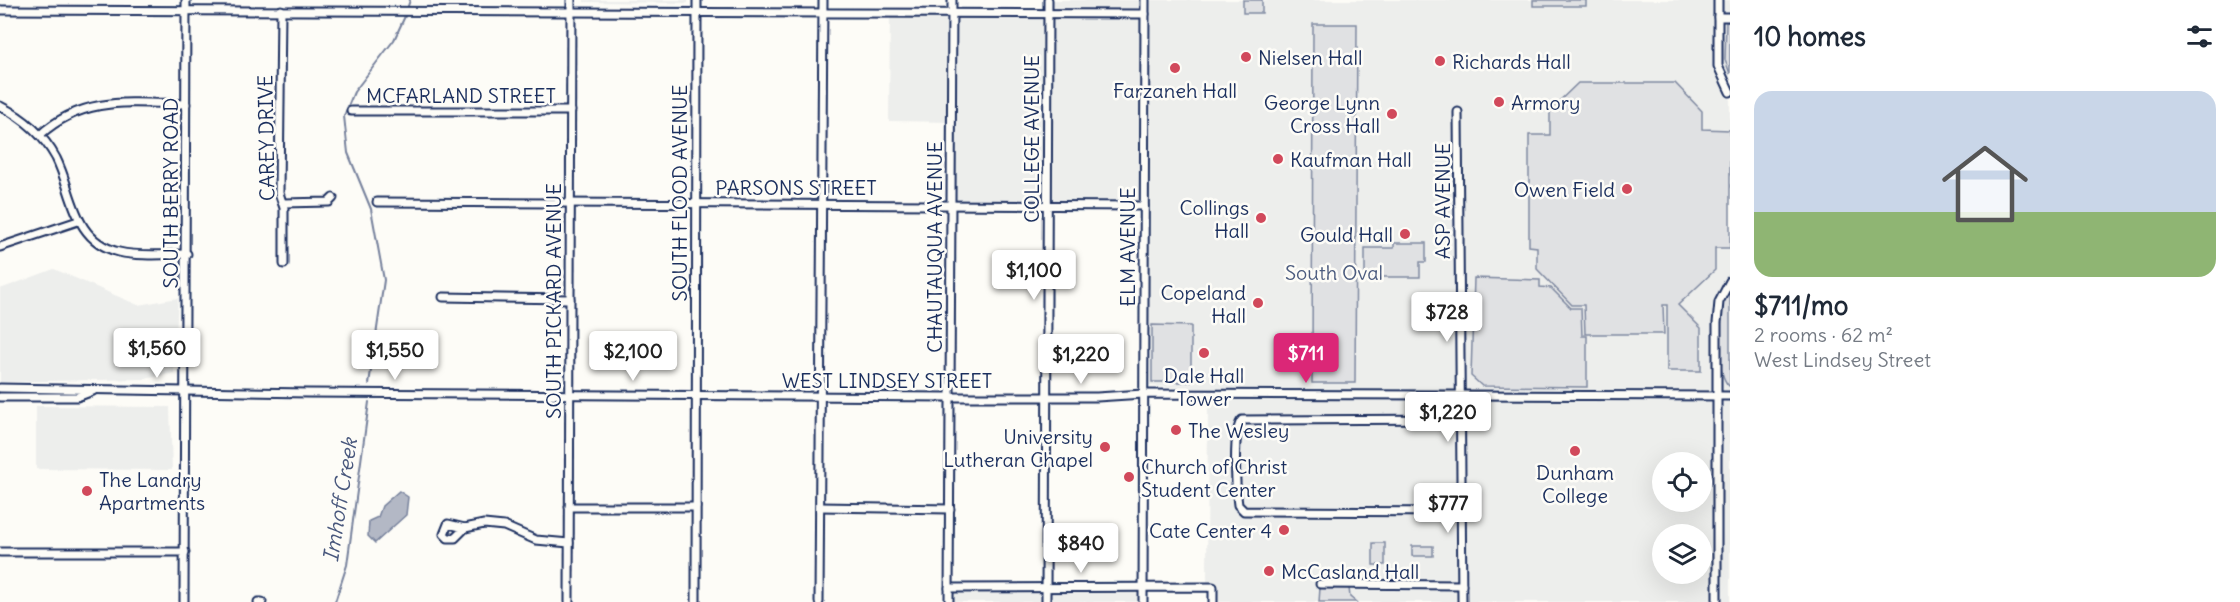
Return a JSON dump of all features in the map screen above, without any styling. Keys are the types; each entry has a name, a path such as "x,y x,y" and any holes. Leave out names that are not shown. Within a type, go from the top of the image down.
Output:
{"street":[{"name":"SOUTH BERRY ROAD","path":"184,602 187,254 186,0"},
{"name":"SOUTH PICKARD AVENUE","path":"569,602 571,0"},
{"name":"SOUTH FLOOD AVENUE","path":"696,602 697,0"},
{"path":"819,602 823,0"},
{"name":"CHAUTAUQUA AVENUE","path":"949,602 952,0"},
{"name":"COLLEGE AVENUE","path":"1046,602 1048,0"},
{"name":"ELM AVENUE","path":"1143,602 1145,0"},
{"path":"1718,0 1718,66 1730,92"},
{"path":"0,10 1145,14"},
{"name":"CAREY DRIVE","path":"281,10 279,193 283,203 284,264"},
{"path":"1718,17 1730,17"},
{"path":"40,135 64,116 88,106 186,104"},
{"path":"0,106 21,118 40,135 57,160 78,221 98,243 119,252 187,254"},
{"name":"MCFARLAND STREET","path":"351,111 571,111"},
{"name":"ASP AVENUE","path":"1458,112 1462,602"},
{"path":"283,203 328,202 333,198"},
{"name":"PARSONS STREET","path":"377,202 1144,206"},
{"path":"0,247 78,221"},
{"path":"1717,602 1718,310 1721,297 1730,281"},
{"path":"443,297 570,299"},
{"name":"WEST LINDSEY STREET","path":"0,388 75,387 93,391 950,397 1143,394 1459,397 1730,396"},
{"name":"WEST LINDSEY STREET","path":"0,397 77,397 93,391"},
{"path":"1459,419 1246,419 1238,425 1237,467 1238,505 1244,511 1460,512"},
{"path":"569,507 696,507"},
{"path":"820,507 950,509"},
{"path":"465,528 484,524 504,526 536,540 569,543"},
{"path":"0,552 185,552"},
{"path":"1320,584 1462,585"},
{"path":"949,588 1213,587 1213,602"}],"shaded area":[{"path":"584,0 688,0 688,3 584,2"},
{"path":"1052,0 1730,0 1730,602 1217,602 1217,588 1207,582 1208,389 1146,386 1147,201 955,200 955,122 889,121 890,9 1051,10"},
{"path":"54,269 138,305 178,298 174,373 145,379 0,382 0,289"},
{"path":"36,406 170,407 172,470 36,469"},
{"path":"399,491 408,497 406,515 375,543 368,536 369,521 378,517 382,506"},
{"path":"953,590 1138,591 1138,602 953,602"}],"green space":[{"path":"1243,0 1262,0 1262,13 1243,13"},
{"path":"1533,0 1586,0 1586,6 1533,6"},
{"path":"1726,22 1730,22 1730,74 1725,60"},
{"name":"South Oval","path":"1313,24 1357,24 1355,383 1312,383"},
{"path":"1578,83 1675,83 1702,111 1702,129 1730,130 1730,248 1715,248 1715,270 1678,305 1701,328 1701,371 1667,371 1667,305 1663,305 1664,334 1585,334 1584,305 1572,305 1537,269 1537,247 1529,246 1529,135 1550,135 1550,110"},
{"path":"1394,243 1426,243 1426,262 1420,262 1420,277 1369,277 1365,273 1365,248 1394,248"},
{"path":"1474,278 1540,280 1540,287 1551,288 1571,308 1581,308 1582,336 1587,336 1587,387 1482,386 1471,376"},
{"path":"1730,281 1729,386 1722,371 1718,332 1721,298"},
{"path":"1152,325 1191,326 1191,382 1152,382"},
{"path":"1373,543 1385,543 1385,565 1373,565"},
{"path":"1412,546 1433,546 1433,556 1412,556"},
{"path":"1320,588 1349,588 1350,597 1356,602 1319,602"}],"waterway":[{"name":"Imhoff Creek","path":"407,9 410,0"},
{"name":"Imhoff Creek","path":"369,384 384,280 371,209 348,153 344,116 354,92 394,40 406,14"},
{"name":"Imhoff Creek","path":"335,602 347,565 369,402"}],"place":[{"name":"Nielsen Hall","path":"1246,57"},
{"name":"Richards Hall","path":"1440,61"},
{"name":"Farzaneh Hall","path":"1175,68"},
{"name":"Armory","path":"1499,102"},
{"name":"George Lynn Cross Hall","path":"1392,114"},
{"name":"Kaufman Hall","path":"1278,159"},
{"name":"Owen Field","path":"1627,189"},
{"name":"Collings Hall","path":"1261,218"},
{"name":"Gould Hall","path":"1405,234"},
{"name":"Copeland Hall","path":"1258,303"},
{"name":"Dale Hall Tower","path":"1204,353"},
{"name":"The Wesley","path":"1176,430"},
{"name":"University Lutheran Chapel","path":"1105,447"},
{"name":"Dunham College","path":"1575,451"},
{"name":"Church of Christ Student Center","path":"1129,477"},
{"name":"The Landry Apartments","path":"87,491"},
{"name":"Cate Center 4","path":"1284,530"},
{"name":"McCasland Hall","path":"1269,571"}]}
